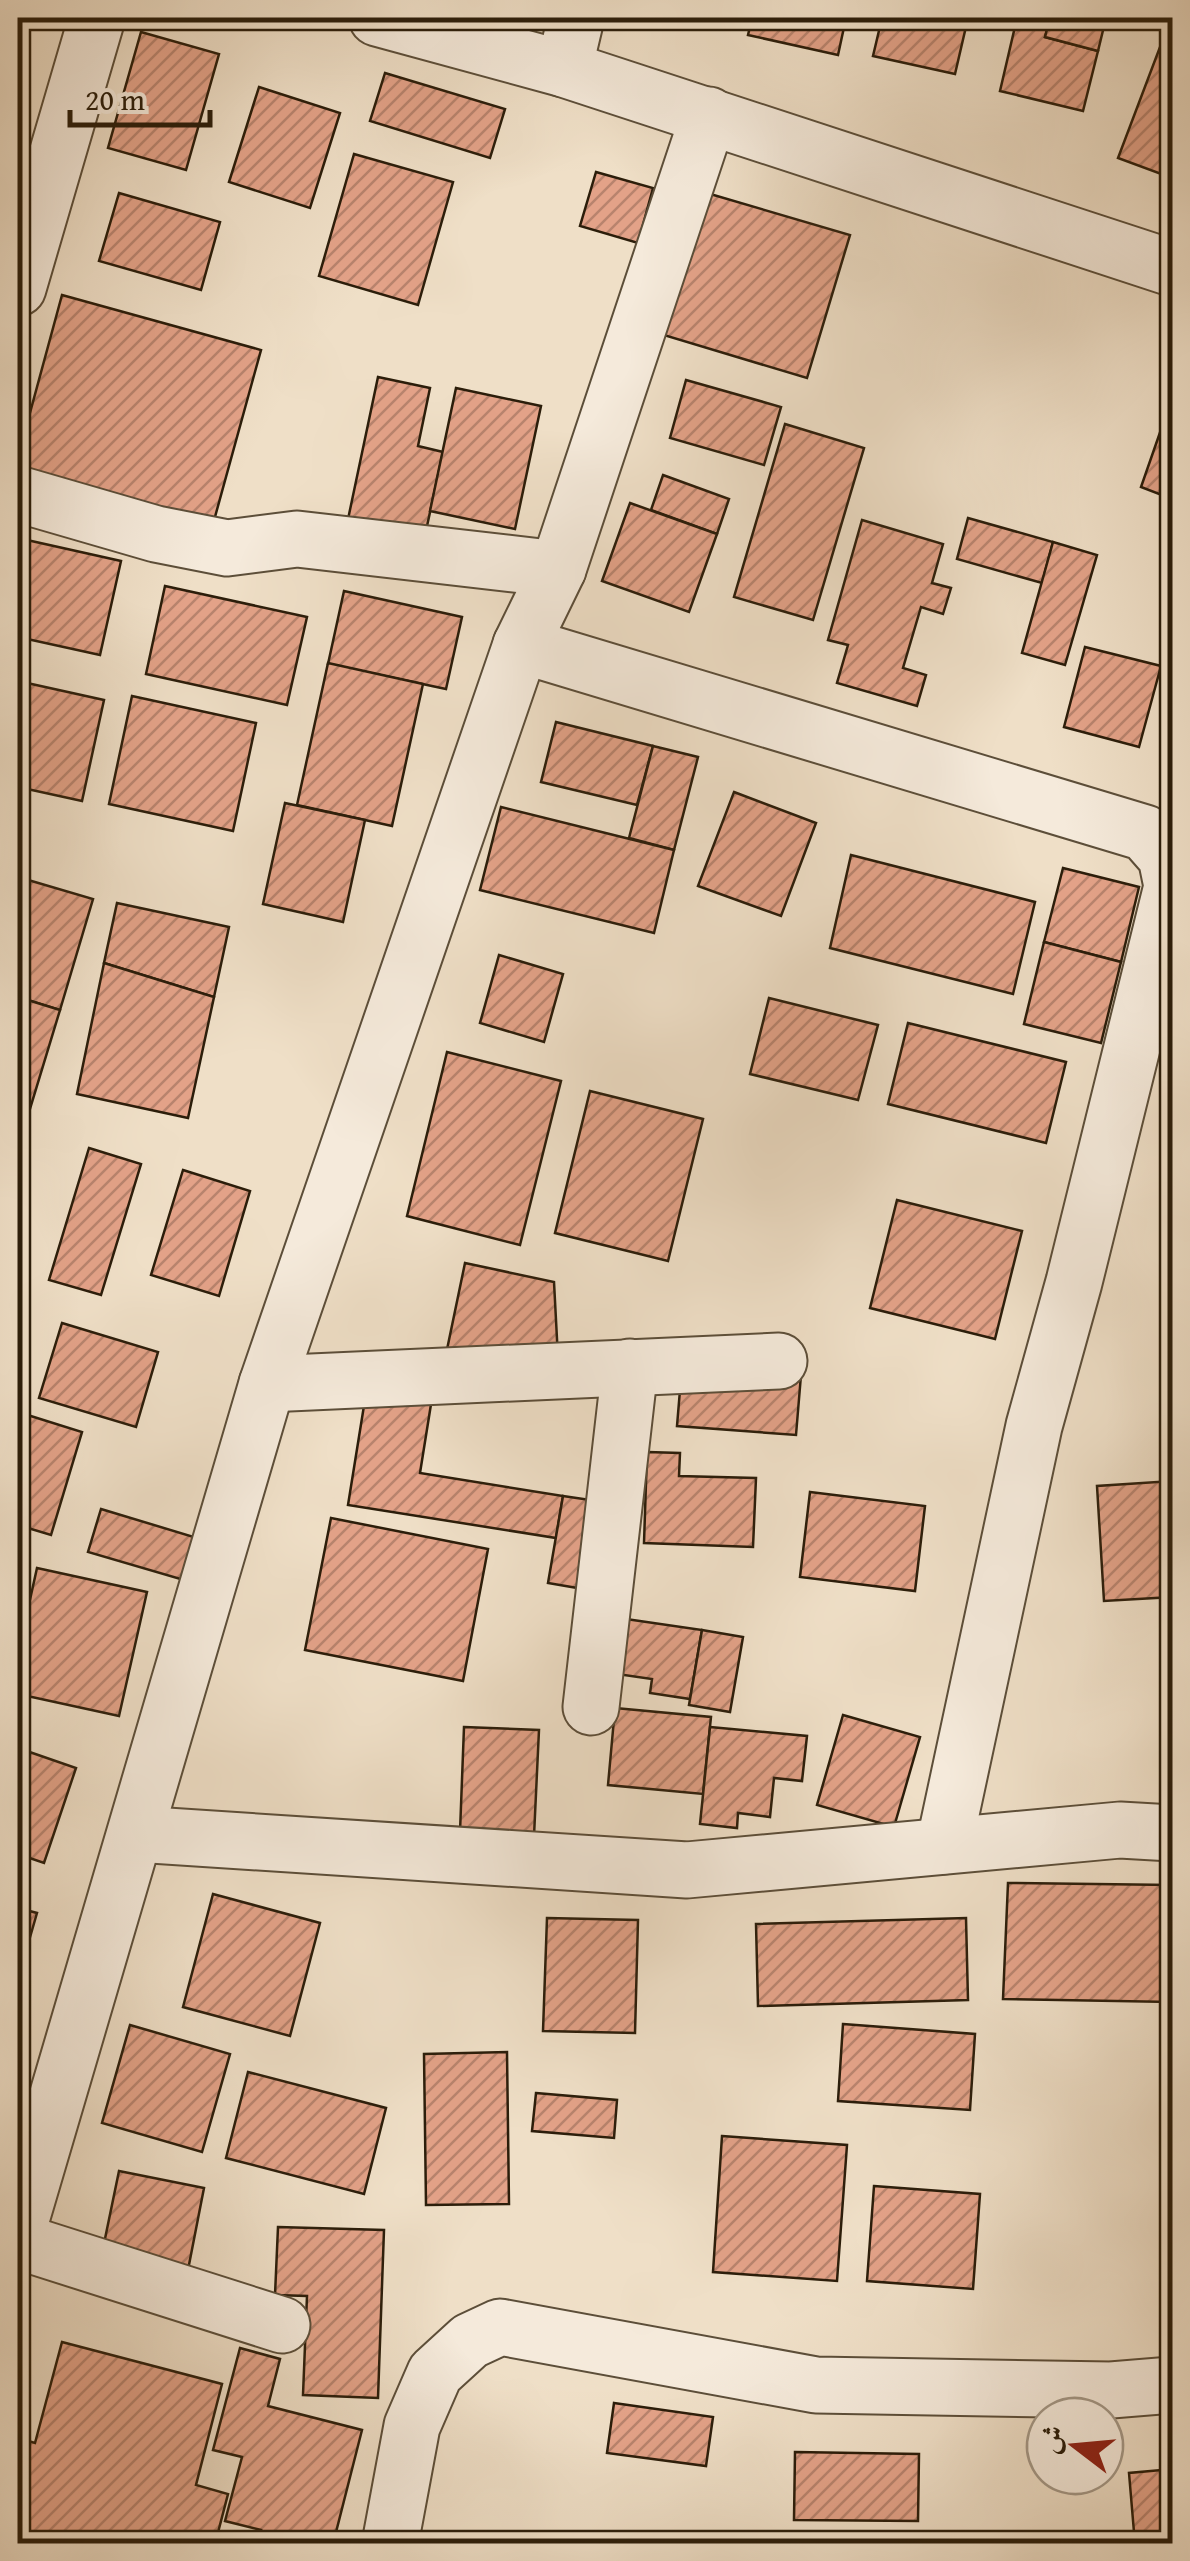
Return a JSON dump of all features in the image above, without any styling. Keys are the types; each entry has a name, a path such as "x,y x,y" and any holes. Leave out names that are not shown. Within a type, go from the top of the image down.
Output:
{"street":[{"path":"18,288 97,18"},
{"path":"377,18 570,43 709,115 1172,268"},
{"path":"18,2230 267,1384 521,646 558,569 709,115"},
{"path":"18,494 156,534 228,548 297,539 558,569"},
{"path":"521,646 1145,834 1169,857 1172,886 1074,1282 1034,1426 944,1846"},
{"path":"267,1384 779,1361"},
{"path":"591,1707 630,1367"},
{"path":"136,1834 687,1870 1120,1830 1172,1832"},
{"path":"18,2241 282,2324"},
{"path":"390,2544 412,2426 435,2372 470,2341 500,2328 816,2385 1111,2390 1172,2385"}],"building":[{"path":"752,18 846,18 838,55 748,35"},
{"path":"882,18 968,18 955,74 873,56"},
{"path":"1017,18 1050,18 1045,37 1098,51 1083,111 1000,91"},
{"path":"1050,18 1106,18 1098,51 1045,37"},
{"path":"1172,18 1172,178 1118,158"},
{"path":"141,32 219,54 186,170 108,148"},
{"path":"385,73 505,109 490,158 370,121"},
{"path":"259,87 340,113 310,208 229,182"},
{"path":"354,154 453,182 418,305 319,276"},
{"path":"596,172 653,188 638,243 580,226"},
{"path":"700,191 850,235 807,378 657,333"},
{"path":"119,193 220,222 201,290 99,261"},
{"path":"62,295 261,350 210,535 18,482 18,457"},
{"path":"378,377 430,388 418,446 443,452 424,540 347,524"},
{"path":"686,380 781,407 764,465 670,438"},
{"path":"456,388 541,406 515,529 430,511"},
{"path":"1172,398 1172,499 1141,487"},
{"path":"785,424 864,448 813,620 734,597"},
{"path":"663,475 729,499 717,534 651,510"},
{"path":"630,503 717,534 689,612 602,581"},
{"path":"968,518 1053,542 1042,583 957,559"},
{"path":"862,520 943,544 932,583 951,588 943,614 921,607 903,668 926,675 917,706 837,683 848,645 828,640"},
{"path":"18,538 121,561 100,655 18,637"},
{"path":"1053,542 1097,555 1065,665 1022,653"},
{"path":"165,586 307,617 287,705 146,674"},
{"path":"344,591 462,617 446,689 328,664"},
{"path":"1085,647 1161,666 1139,747 1064,727"},
{"path":"328,663 423,684 392,826 297,805"},
{"path":"18,681 104,700 82,801 18,787"},
{"path":"132,696 256,723 233,831 109,804"},
{"path":"556,722 653,746 637,805 541,782"},
{"path":"653,746 698,757 674,850 629,838"},
{"path":"734,792 816,823 781,916 698,886"},
{"path":"285,803 365,820 343,922 263,904"},
{"path":"501,807 674,850 654,933 480,890"},
{"path":"851,855 1035,902 1013,994 830,948"},
{"path":"1063,868 1139,887 1121,962 1044,942"},
{"path":"18,877 93,899 60,1010 18,997"},
{"path":"117,903 229,927 214,997 104,963"},
{"path":"1044,942 1121,962 1101,1043 1024,1024"},
{"path":"499,955 563,974 544,1042 480,1023"},
{"path":"104,963 214,997 188,1118 77,1094"},
{"path":"18,997 60,1010 29,1112 18,1108"},
{"path":"769,998 878,1025 858,1100 750,1074"},
{"path":"908,1023 1066,1062 1046,1143 888,1104"},
{"path":"447,1052 561,1081 520,1245 407,1216"},
{"path":"590,1091 703,1119 668,1261 555,1233"},
{"path":"89,1148 141,1164 101,1295 49,1280"},
{"path":"183,1170 250,1191 219,1296 151,1275"},
{"path":"897,1200 1022,1231 995,1339 870,1308"},
{"path":"465,1263 554,1282 558,1358 444,1364"},
{"path":"62,1323 158,1352 136,1427 39,1398"},
{"path":"682,1366 801,1375 796,1435 677,1426"},
{"path":"367,1387 432,1398 420,1473 563,1496 556,1538 348,1505"},
{"path":"18,1412 82,1432 51,1535 18,1525"},
{"path":"647,1452 680,1453 679,1476 756,1478 753,1547 644,1543"},
{"path":"1172,1481 1172,1597 1104,1601 1097,1486"},
{"path":"810,1492 925,1506 915,1591 800,1577"},
{"path":"563,1496 604,1502 589,1590 548,1583"},
{"path":"101,1509 207,1541 194,1583 88,1552"},
{"path":"331,1518 488,1549 463,1681 305,1650"},
{"path":"37,1568 147,1592 119,1716 18,1694 18,1654"},
{"path":"626,1619 702,1630 690,1699 650,1693 652,1679 617,1674"},
{"path":"702,1630 743,1637 730,1712 689,1705"},
{"path":"615,1708 711,1717 703,1794 608,1785"},
{"path":"843,1715 920,1737 894,1827 817,1805"},
{"path":"464,1727 539,1730 534,1836 460,1832"},
{"path":"710,1727 807,1736 802,1781 774,1778 770,1817 738,1813 737,1828 700,1824"},
{"path":"18,1748 76,1768 44,1863 18,1854"},
{"path":"1008,1883 1172,1885 1172,2002 1003,1999"},
{"path":"213,1894 320,1923 290,2036 183,2007"},
{"path":"18,1908 37,1913 18,1979"},
{"path":"547,1918 638,1920 635,2033 543,2031"},
{"path":"966,1918 968,2000 758,2006 756,1924"},
{"path":"843,2024 975,2034 970,2110 838,2101"},
{"path":"130,2025 230,2054 202,2152 102,2123"},
{"path":"507,2052 509,2204 426,2205 424,2054"},
{"path":"248,2072 386,2108 364,2194 226,2158"},
{"path":"536,2093 617,2100 614,2138 532,2131"},
{"path":"722,2136 847,2145 837,2281 713,2272"},
{"path":"119,2171 204,2188 187,2275 101,2258"},
{"path":"874,2186 980,2194 973,2289 867,2281"},
{"path":"278,2227 384,2230 378,2398 303,2395 307,2296 275,2295"},
{"path":"62,2342 222,2384 196,2485 228,2494 215,2544 18,2544 18,2438 35,2443"},
{"path":"240,2348 280,2359 268,2406 362,2430 333,2544 257,2544 261,2530 225,2521 242,2457 213,2450"},
{"path":"614,2403 713,2417 706,2466 607,2453"},
{"path":"795,2452 919,2454 918,2521 794,2520"},
{"path":"1172,2469 1172,2544 1135,2544 1129,2473"}]}
